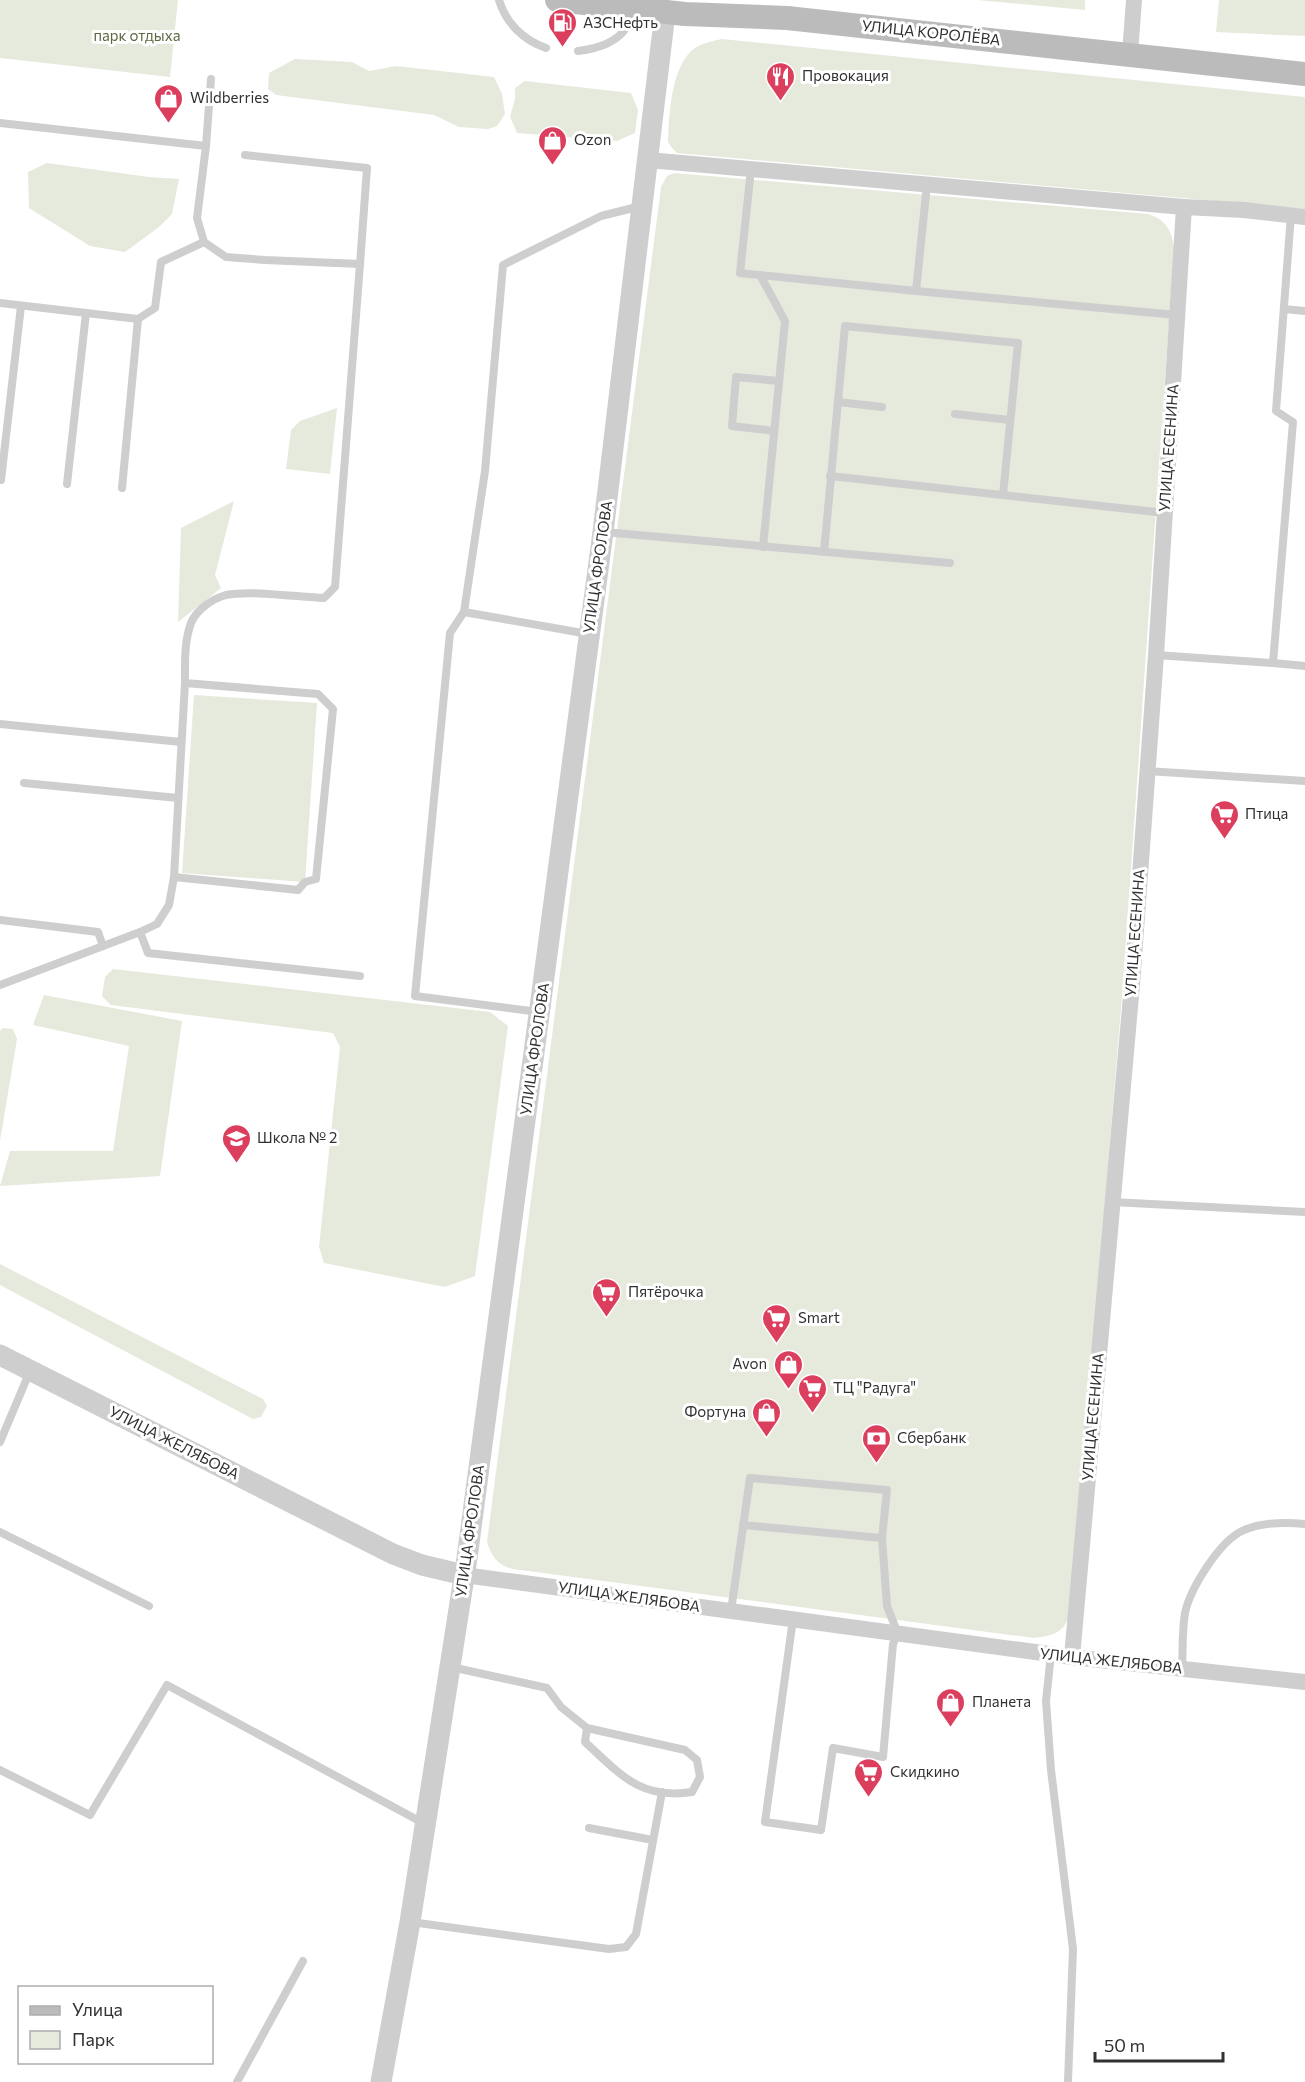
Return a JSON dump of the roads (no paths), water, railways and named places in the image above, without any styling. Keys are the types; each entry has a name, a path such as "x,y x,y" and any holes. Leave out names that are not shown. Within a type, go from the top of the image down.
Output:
{"main road":[{"name":"УЛИЦА КОРОЛЁВА","path":"557,0 665,13 787,18 1305,74"}],"street":[{"path":"1130,54 1134,0"},
{"name":"УЛИЦА ФРОЛОВА","path":"381,2082 410,1922 464,1575 603,532 665,13"},
{"path":"648,160 1298,216"},
{"name":"УЛИЦА ЕСЕНИНА","path":"1072,1657 1132,985 1156,656 1184,207"},
{"name":"УЛИЦА ЖЕЛЯБОВА","path":"0,1355 393,1554 422,1565 464,1575 898,1634 1072,1657 1305,1682"}],"lane":[{"path":"499,0 504,15 516,30 534,44 546,48"},
{"path":"579,51 594,49 614,40 627,28 633,9"},
{"path":"211,79 197,218 204,242 226,257 360,264"},
{"path":"0,123 206,146"},
{"path":"0,985 157,924 169,905 174,878 186,642 192,621 207,603 226,596 245,594 324,598 335,587 367,168 245,155"},
{"path":"751,169 740,273 1177,315"},
{"path":"916,291 927,184"},
{"path":"540,1012 416,996 450,633 464,612 485,471 503,265 601,216 641,206"},
{"path":"1273,663 1293,422 1276,411 1284,309 1298,216"},
{"path":"0,303 138,319 155,308 161,262 204,242"},
{"path":"760,275 785,321 763,547"},
{"path":"0,480 21,306"},
{"path":"1284,309 1305,311"},
{"path":"67,484 86,313"},
{"path":"123,488 138,319"},
{"path":"824,552 845,326 1018,343 1003,495"},
{"path":"774,431 732,426 736,377 779,381"},
{"path":"838,402 882,407"},
{"path":"955,414 1010,420"},
{"path":"830,476 1165,513"},
{"path":"603,532 950,563"},
{"path":"464,612 589,634"},
{"path":"1156,656 1305,666"},
{"path":"174,878 298,890 305,882 316,879 333,709 318,694 185,683"},
{"path":"0,724 181,742"},
{"path":"1147,771 1305,781"},
{"path":"24,783 178,798"},
{"path":"0,920 98,932 103,946"},
{"path":"140,932 148,953 360,976"},
{"path":"1113,1202 1305,1212"},
{"path":"0,1442 30,1371"},
{"path":"731,1611 750,1478 887,1490 882,1539 886,1606 898,1634 893,1644 883,1757 833,1748 821,1830 765,1822 793,1619"},
{"path":"1182,1668 1185,1613 1195,1586 1217,1552 1241,1531 1279,1522 1305,1524"},
{"path":"743,1525 882,1539"},
{"path":"0,1532 149,1605"},
{"path":"1051,1654 1046,1701 1051,1770 1073,1949 1068,2082"},
{"path":"450,1667 546,1688 561,1707 587,1728 685,1750 697,1760 700,1777 692,1792 675,1794 642,1788 624,1778 585,1742 587,1728"},
{"path":"0,1770 90,1815 167,1685 425,1824"},
{"path":"410,1922 609,1949 626,1947 636,1934 662,1792"},
{"path":"589,1828 653,1840"},
{"path":"237,2082 303,1961"}],"place":[{"name":"АЗСНефть","path":"562,48"},
{"name":"Провокация","path":"781,102"},
{"name":"Wildberries","path":"169,124"},
{"name":"Ozon","path":"553,166"},
{"name":"Птица","path":"1224,840"},
{"name":"Школа № 2","path":"236,1164"},
{"name":"Пятёрочка","path":"607,1318"},
{"name":"Smart","path":"777,1344"},
{"name":"Avon","path":"788,1390"},
{"name":"ТЦ \"Радуга\"","path":"812,1414"},
{"name":"Фортуна","path":"767,1438"},
{"name":"Сбербанк","path":"876,1464"},
{"name":"Планета","path":"951,1728"},
{"name":"Скидкино","path":"869,1798"}],"park label":[{"name":"парк отдыха","path":"137,36"}]}
